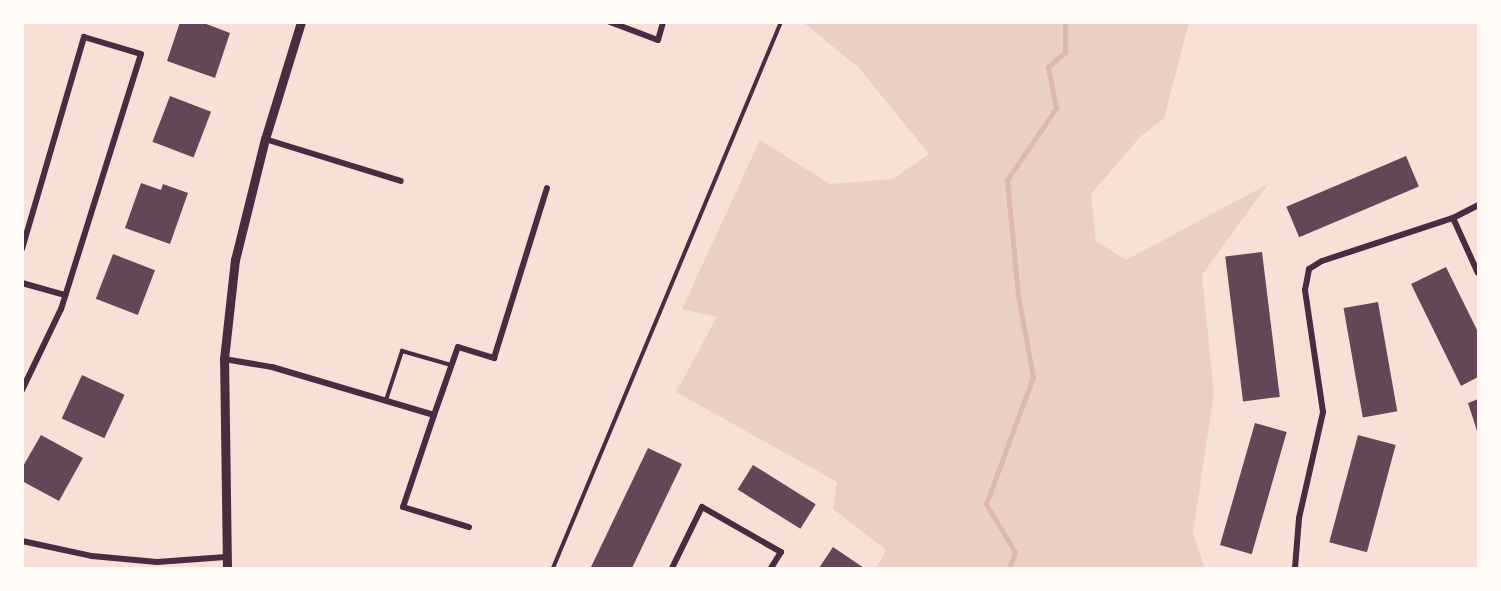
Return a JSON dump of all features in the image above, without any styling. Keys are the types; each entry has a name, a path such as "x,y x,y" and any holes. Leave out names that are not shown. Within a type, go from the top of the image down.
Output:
{"street":[{"path":"227,568 224,359 235,260 265,140 301,22"},
{"path":"610,22 658,40 663,22"},
{"path":"22,249 84,38 141,54 65,295 22,390"},
{"path":"265,140 401,182"},
{"path":"469,527 403,507 458,347 494,358 548,188"},
{"path":"1295,568 1299,518 1323,412 1305,290 1309,269 1322,261 1453,218 1479,205"},
{"path":"1453,218 1479,273"},
{"path":"22,283 65,295"},
{"path":"224,359 272,367 435,415"},
{"path":"672,568 702,507 781,552 771,568"},
{"path":"22,541 92,556 157,562 226,557"}],"lane":[{"path":"553,568 781,22"},
{"path":"386,401 402,351 451,365"}],"shaded area":[{"path":"804,23 1189,23 1164,118 1140,137 1091,194 1096,241 1126,260 1268,184 1202,275 1214,393 1193,533 1205,568 876,568 886,550 833,509 837,482 676,392 717,317 682,309 760,140 830,184 893,179 929,154 859,68"}],"building":[{"path":"180,22 201,22 230,33 215,78 167,61"},
{"path":"170,96 211,112 194,158 152,142"},
{"path":"1406,156 1419,186 1299,237 1286,207"},
{"path":"141,183 161,190 163,184 188,193 170,244 125,228"},
{"path":"1262,252 1280,397 1243,401 1225,257"},
{"path":"113,254 155,270 138,315 96,299"},
{"path":"1446,267 1478,332 1478,377 1461,386 1411,284"},
{"path":"1378,302 1397,411 1363,417 1344,308"},
{"path":"82,375 125,395 104,438 62,419"},
{"path":"1478,399 1478,434 1468,403"},
{"path":"1255,423 1287,432 1252,554 1220,545"},
{"path":"41,435 83,458 59,501 22,481 22,468"},
{"path":"1358,435 1396,445 1367,552 1329,542"},
{"path":"648,448 682,464 632,568 591,567"},
{"path":"753,465 816,504 800,529 738,490"},
{"path":"833,547 864,568 819,568"}],"waterway":[{"path":"1009,568 1015,552 986,504 1033,377 1018,295 1007,180 1056,108 1048,67 1065,52 1065,22"}]}
